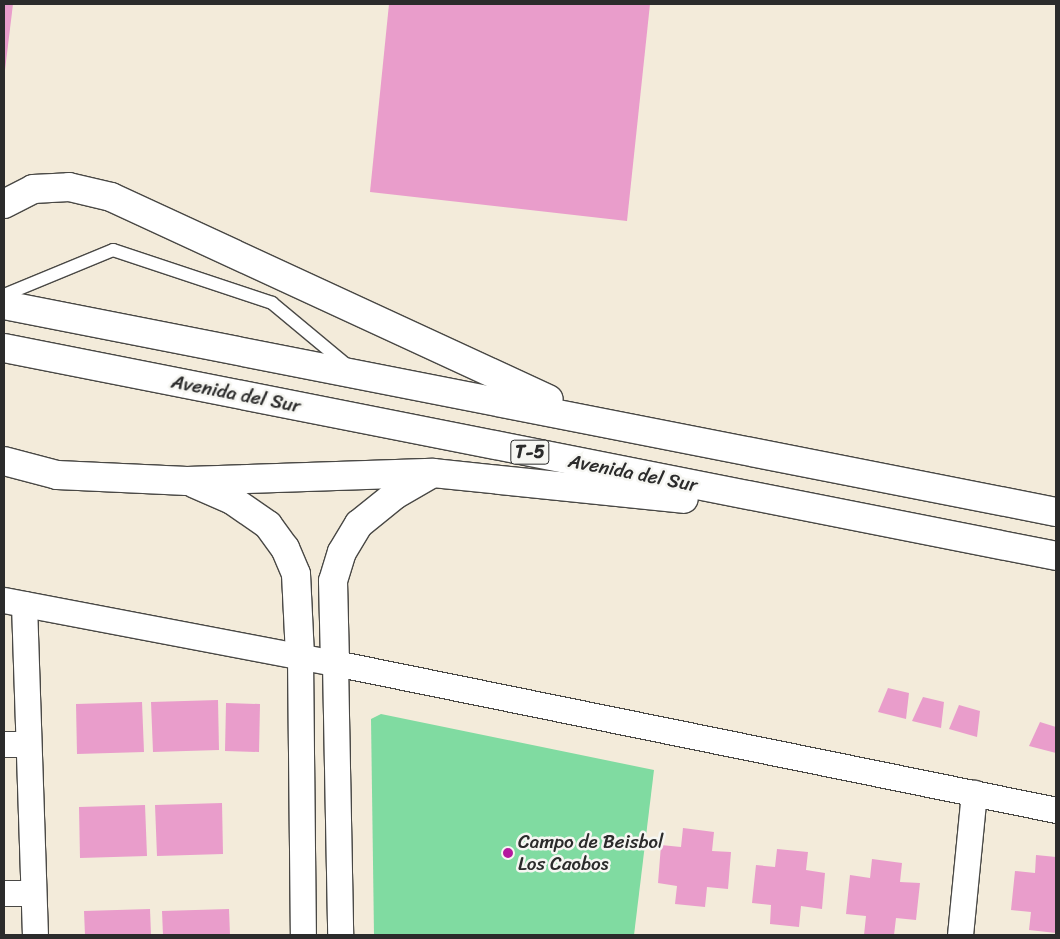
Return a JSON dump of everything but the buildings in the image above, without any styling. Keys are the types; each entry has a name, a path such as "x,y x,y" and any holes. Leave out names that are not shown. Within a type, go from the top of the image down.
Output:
{"highway":[{"path":"4,204 33,188 69,187 111,197 591,418"},
{"name":"T-5","path":"4,305 591,418 1056,512"},
{"name":"Avenida del Sur","path":"4,348 1056,556"},
{"path":"4,461 57,476 187,481 232,500 268,525 285,548 296,574 300,657"},
{"path":"335,663 333,581 342,552 359,524 395,495 433,473"},
{"name":"T-5","path":"187,481 433,473 850,516"}],"street":[{"path":"35,935 28,744 14,602 335,663 1056,810"},
{"path":"300,657 303,935"},
{"path":"335,663 340,935"},
{"path":"4,744 28,744"},
{"path":"960,935 974,793"},
{"path":"4,893 32,893"}],"lane":[{"path":"4,295 113,250 272,303 356,373"}],"green space":[{"name":"Campo de Beisbol Los Caobos","path":"381,714 654,770 634,935 374,935 371,719"}],"place":[{"name":"Campo de Beisbol Los Caobos","path":"508,853"}]}
